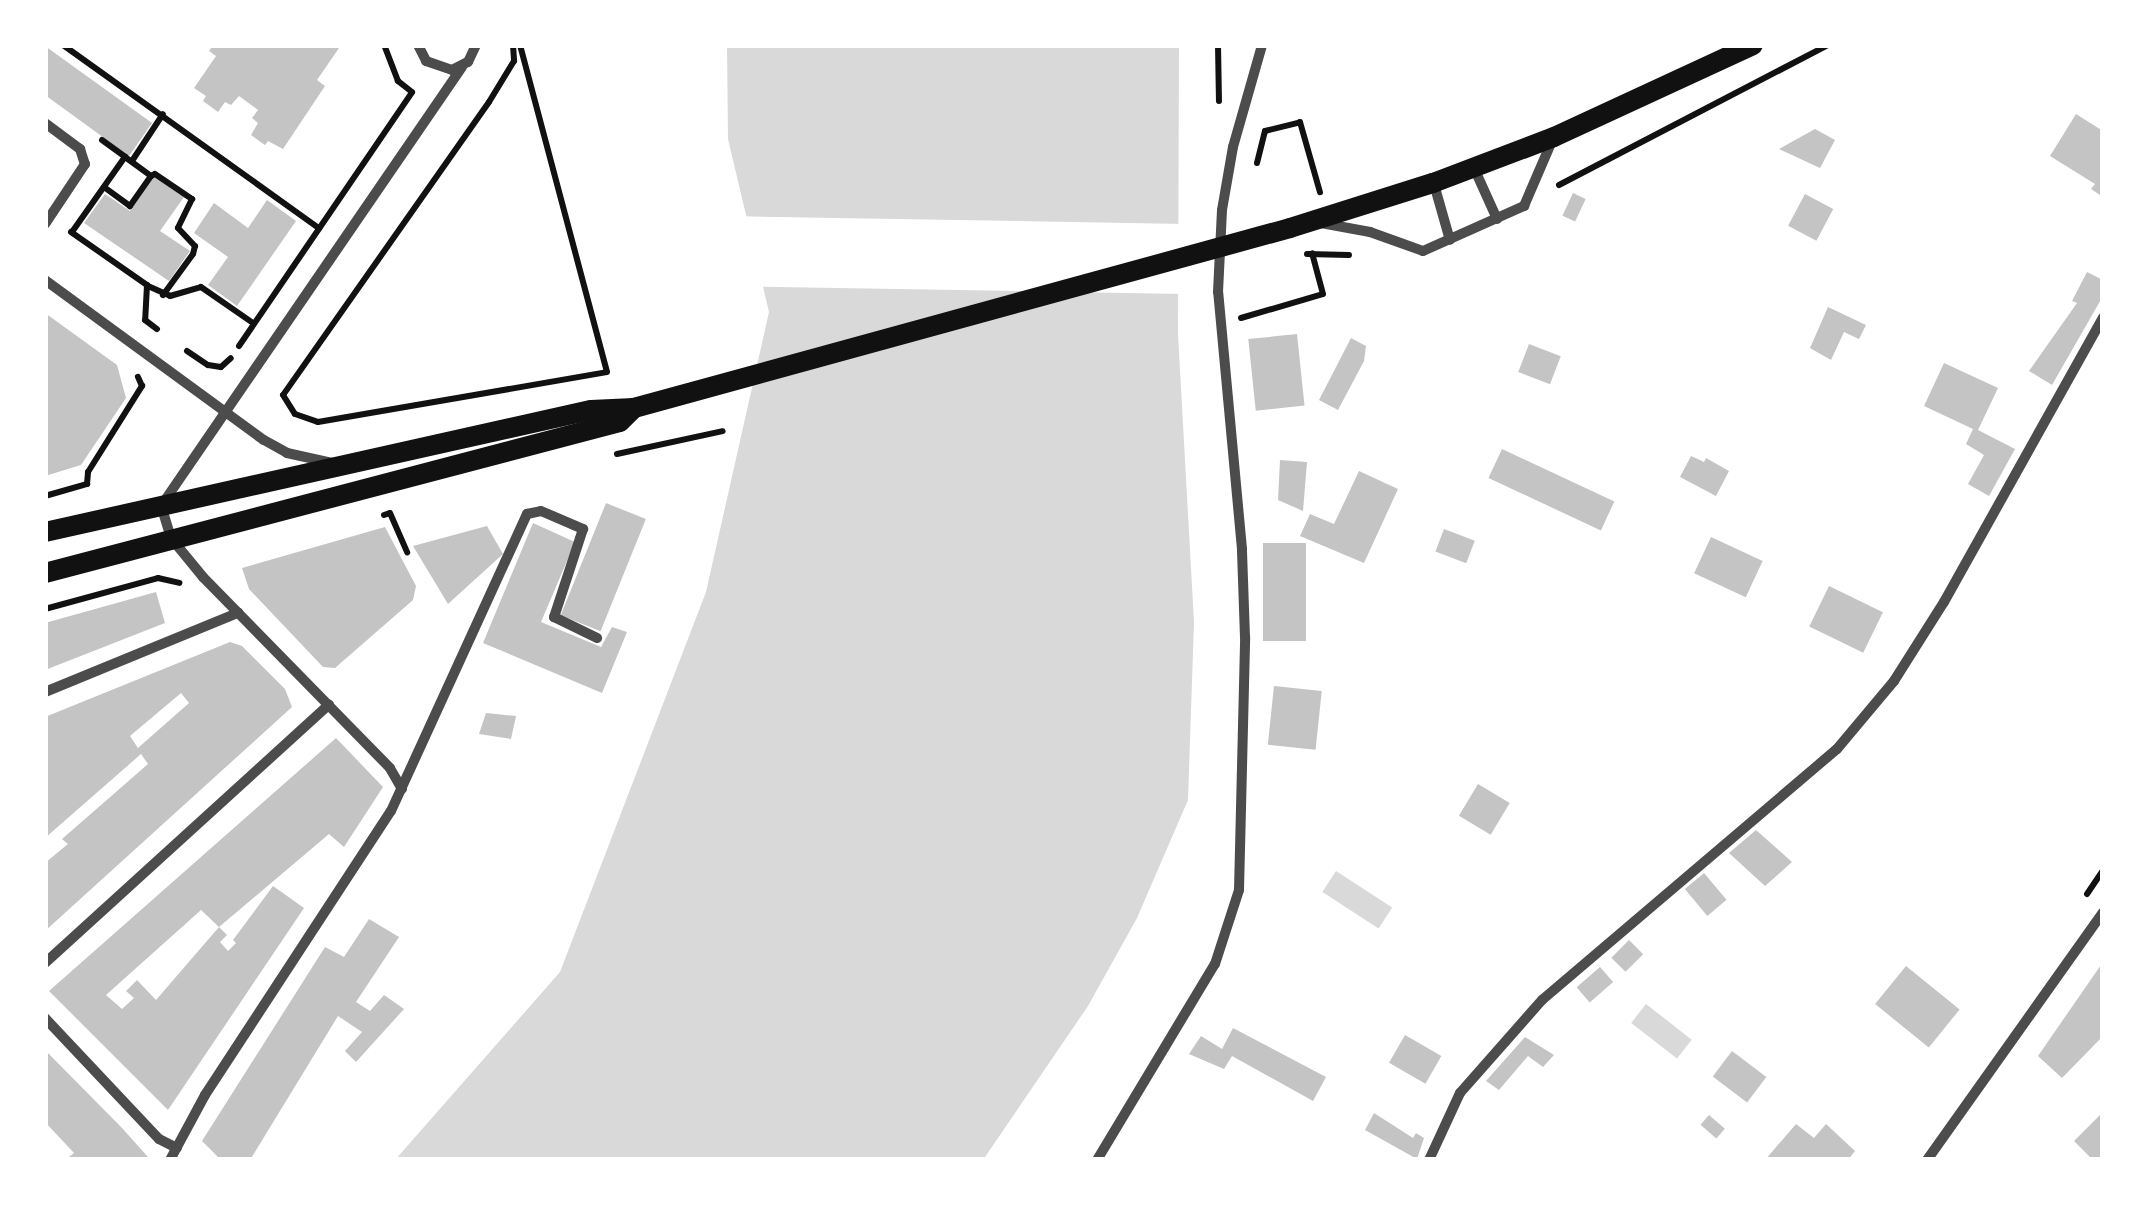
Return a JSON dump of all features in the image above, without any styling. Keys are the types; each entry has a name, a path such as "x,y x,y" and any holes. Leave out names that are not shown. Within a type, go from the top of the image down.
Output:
{"main road":[{"path":"45,532 625,406 1300,225 1474,168 1554,137 1752,45"},
{"path":"45,573 620,422 625,406"}],"street":[{"path":"418,45 434,67 462,67"},
{"path":"402,789 390,768 238,613 171,538 162,506 476,45"},
{"path":"1097,1160 1215,964 1241,875 1242,566 1218,292 1227,178 1262,45"},
{"path":"45,123 85,157 83,171 48,220"},
{"path":"1300,225 1370,232 1423,251 1524,206 1554,137"},
{"path":"1474,168 1496,219"},
{"path":"1433,182 1450,240"},
{"path":"45,280 224,412 288,453 341,465"},
{"path":"1428,1160 1460,1093 1542,1000 1837,749 1884,693 1944,602 2103,317"},
{"path":"170,1160 206,1095 402,789 527,514 542,511 584,530 554,617 596,638"},
{"path":"45,692 238,613"},
{"path":"45,963 329,705"},
{"path":"1928,1160 2103,912"},
{"path":"45,1018 160,1139 177,1148"}],"path":[{"path":"62,45 318,228"},
{"path":"233,355 412,92 398,82 384,45"},
{"path":"516,45 514,61 489,102 283,394 295,414 318,422 607,372"},
{"path":"516,45 607,372 625,406"},
{"path":"1218,45 1218,107"},
{"path":"1555,189 1575,172 1828,45"},
{"path":"132,161 163,114"},
{"path":"1265,131 1300,122 1321,193"},
{"path":"72,232 125,156 151,176"},
{"path":"104,187 130,206 155,174 192,199 192,208 178,228 195,246 193,254 162,295"},
{"path":"48,220 72,232 162,295 201,288 253,324"},
{"path":"1240,318 1323,294 1312,254 1369,258"},
{"path":"147,285 146,320 162,334"},
{"path":"628,455 723,431"},
{"path":"371,518 390,513 407,552"},
{"path":"45,609 158,578 192,590 224,621"}],"shaded area":[{"path":"727,45 1179,45 1178,334 1194,622 1188,800 1137,918 1088,1006 983,1160 395,1160 560,972 706,592 769,312 728,139"},
{"path":"1336,871 1392,907 1379,928 1322,892"},
{"path":"1646,1004 1692,1040 1677,1059 1631,1023"}],"pier":[{"path":"741,216 1184,224 1183,294 740,286"}],"building":[{"path":"213,45 339,48 317,80 325,86 283,149 268,141 265,145 251,135 258,123 252,118 258,110 239,96 231,105 225,102 218,112 194,88 216,56 209,51"},
{"path":"45,46 152,123 129,156 45,95"},
{"path":"2076,114 2103,131 2103,197 2091,189 2095,184 2050,156"},
{"path":"1815,129 1835,140 1820,168 1779,149"},
{"path":"154,177 184,197 160,231 190,251 169,281 84,223 105,194 130,211"},
{"path":"1573,193 1586,199 1575,222 1562,216"},
{"path":"1805,194 1833,209 1816,241 1788,226"},
{"path":"267,200 296,221 237,306 208,285 228,257 194,233 214,203 248,228"},
{"path":"2087,272 2103,280 2103,296 2052,385 2029,371 2077,303 2072,301"},
{"path":"1828,307 1866,325 1859,339 1844,332 1831,360 1810,348"},
{"path":"45,313 117,365 126,398 81,465 45,476"},
{"path":"1297,334 1305,406 1256,411 1248,339"},
{"path":"1351,338 1366,346 1364,361 1338,410 1319,400"},
{"path":"1529,344 1561,356 1550,384 1518,372"},
{"path":"1944,363 1998,388 1978,430 2015,449 1989,496 1968,484 1984,455 1966,444 1973,429 1924,406"},
{"path":"1502,449 1614,501 1601,530 1488,478"},
{"path":"1691,456 1704,462 1706,458 1729,471 1716,496 1680,477"},
{"path":"1280,460 1307,462 1303,511 1278,500"},
{"path":"1359,471 1398,489 1364,563 1300,536 1310,514 1334,524"},
{"path":"606,503 646,519 601,631 561,615"},
{"path":"533,523 575,542 541,622 601,647 612,627 627,632 602,693 483,643"},
{"path":"487,526 503,554 448,604 413,546"},
{"path":"385,527 416,586 413,600 335,668 323,667 249,589 242,568"},
{"path":"1444,529 1475,541 1466,563 1435,551"},
{"path":"1711,537 1763,561 1746,597 1694,573"},
{"path":"1263,543 1306,543 1306,641 1263,641"},
{"path":"1829,586 1883,612 1863,653 1809,626"},
{"path":"156,592 165,623 45,670 45,623"},
{"path":"230,642 242,646 285,689 292,707 45,931 45,863 68,844 62,839 148,764 141,754 45,838 45,717","holes":["181,693 189,703 138,748 130,736"]},
{"path":"1274,686 1322,691 1316,750 1268,745"},
{"path":"486,713 516,716 511,739 479,734"},
{"path":"336,738 383,787 344,847 329,834 219,927 227,935 220,942 228,951 273,886 304,908 168,1110 49,991","holes":["201,910 219,927 156,1000 137,980 126,991 134,998 122,1009 106,995"]},
{"path":"1478,784 1510,803 1491,835 1459,816"},
{"path":"1756,830 1792,862 1765,886 1729,853"},
{"path":"1704,873 1726,900 1707,916 1685,889"},
{"path":"369,919 399,937 356,1002 370,1011 384,995 404,1009 356,1062 345,1051 362,1032 338,1016 250,1160 221,1160 202,1141 325,947 344,957"},
{"path":"1629,940 1643,954 1625,972 1611,958"},
{"path":"2103,962 2103,1036 2062,1078 2038,1056"},
{"path":"1906,966 1960,1009 1929,1048 1875,1004"},
{"path":"1600,967 1613,982 1590,1002 1577,987"},
{"path":"1233,1028 1326,1077 1313,1101 1232,1056 1224,1069 1189,1054 1201,1036 1222,1049"},
{"path":"1405,1035 1441,1056 1425,1084 1389,1063"},
{"path":"1525,1037 1554,1055 1543,1067 1528,1056 1499,1090 1486,1081"},
{"path":"45,1050 148,1157 65,1160 74,1153 45,1122"},
{"path":"1732,1051 1766,1077 1747,1102 1713,1077"},
{"path":"2103,1112 2103,1160 2093,1160 2074,1141"},
{"path":"1374,1113 1413,1138 1416,1133 1424,1138 1417,1159 1365,1130"},
{"path":"1709,1115 1725,1129 1716,1139 1700,1125"},
{"path":"1796,1124 1814,1138 1826,1124 1855,1151 1848,1160 1765,1160"}]}
